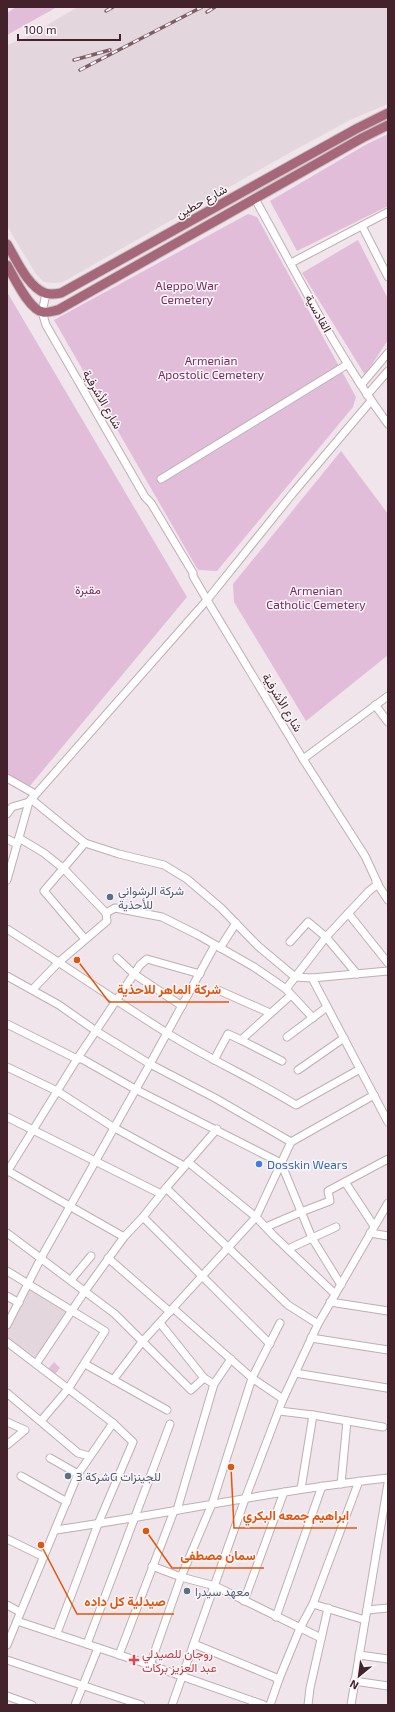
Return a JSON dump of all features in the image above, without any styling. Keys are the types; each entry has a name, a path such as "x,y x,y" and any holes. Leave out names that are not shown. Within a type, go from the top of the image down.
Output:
{"main road":[{"name":"شارع حطين","path":"46,294 61,293 356,129 388,113"},
{"name":"شارع حطين","path":"42,312 52,312 73,302 362,138 388,126"},
{"path":"7,244 27,278 46,294"},
{"name":"شارع الأشرفية","path":"7,265 31,304 42,312"}],"street":[{"name":"القادسية","path":"255,199 348,364 369,398 388,424"},
{"path":"291,263 388,212"},
{"path":"362,226 388,277"},
{"path":"42,312 46,294"},
{"name":"شارع الأشرفية","path":"42,312 46,325 146,496 148,506 190,574 193,576 353,840 365,856 378,884 388,900"},
{"path":"362,385 388,353"},
{"path":"161,479 348,364"},
{"path":"7,880 32,798 207,600 369,398 388,371"},
{"path":"304,759 388,696"},
{"path":"375,706 388,722"},
{"path":"7,778 85,843 119,854 164,865 187,879 236,923 258,946 295,977 312,978 388,971"},
{"path":"7,814 12,807 32,798"},
{"path":"7,839 18,841 44,853 64,869 106,913 107,921 59,962 33,989"},
{"path":"85,843 44,891 85,939"},
{"path":"241,1040 270,1013 288,992 295,977 326,937 369,891 378,884"},
{"path":"106,913 115,908 162,917 218,946 254,967 288,992 313,1018"},
{"path":"348,913 388,963"},
{"path":"290,942 308,922 326,937 357,974"},
{"path":"7,1324 41,1258 113,1127 200,974 218,946 236,923"},
{"path":"7,929 167,1033 214,1060 263,1085 296,1105 360,1069"},
{"path":"117,958 134,974 182,1006"},
{"path":"124,1237 7,1172 77,1059 146,958 200,974"},
{"path":"7,976 33,989 96,1031 150,1064 215,1098 290,1142"},
{"path":"312,978 388,1122"},
{"path":"218,990 270,1013"},
{"path":"288,1037 327,1007"},
{"path":"7,1024 77,1059 82,1060 135,1089 217,1129 281,1163 312,1238 340,1285"},
{"path":"214,1060 228,1034 282,1061"},
{"path":"298,1070 344,1038"},
{"path":"7,1067 57,1091 113,1127 186,1164 256,1217 335,1294"},
{"path":"113,1380 142,1342 256,1217 290,1142 374,1095"},
{"path":"7,1117 95,1161 163,1191 229,1248 288,1305 318,1324"},
{"path":"36,1364 85,1290 124,1237 143,1218 163,1191 217,1129"},
{"path":"266,1227 330,1201 328,1191 388,1159"},
{"path":"345,1182 372,1229 388,1236"},
{"path":"172,1705 245,1499 283,1399 318,1324 388,1203"},
{"path":"143,1218 270,1344"},
{"path":"288,1249 336,1228"},
{"path":"7,1233 115,1314 191,1390 204,1378"},
{"path":"71,1280 91,1256"},
{"path":"108,1258 252,1378 283,1399"},
{"path":"7,1271 105,1331 68,1389 41,1421"},
{"path":"7,1296 19,1303"},
{"path":"330,1302 388,1311"},
{"path":"160,1323 204,1378 214,1384"},
{"path":"150,1665 181,1577 212,1504 252,1378 280,1323"},
{"path":"311,1338 388,1350"},
{"path":"7,1342 114,1423 133,1442 98,1524 57,1633"},
{"path":"120,1655 152,1566 175,1510 214,1384 231,1359"},
{"path":"85,1364 167,1410"},
{"path":"295,1373 387,1388"},
{"path":"7,1394 78,1453 89,1456"},
{"path":"279,1411 313,1415 383,1427"},
{"path":"301,1489 313,1415"},
{"path":"341,1484 348,1421"},
{"path":"7,1422 25,1430 7,1445"},
{"path":"7,1645 78,1474 89,1456 114,1423"},
{"path":"87,1644 170,1424"},
{"path":"50,1458 78,1474"},
{"path":"21,1476 67,1502"},
{"path":"56,1530 134,1519 175,1510 301,1489 388,1478"},
{"path":"270,1705 300,1628 313,1604 359,1481"},
{"path":"351,1705 388,1483"},
{"path":"276,1617 322,1486"},
{"path":"244,1601 284,1492"},
{"path":"7,1540 44,1557"},
{"path":"152,1566 181,1577 215,1586 321,1638"},
{"path":"313,1604 365,1620"},
{"path":"7,1605 20,1612"},
{"path":"308,1705 310,1688 328,1608"},
{"path":"367,1610 388,1608"},
{"path":"17,1621 57,1633 264,1705"},
{"path":"194,1644 279,1679"},
{"path":"75,1705 98,1648"},
{"path":"359,1655 388,1659"},
{"path":"7,1660 141,1705"},
{"path":"354,1681 388,1686"},
{"path":"7,1696 30,1705"}],"shaded area":[{"path":"78,7 388,7 388,104 350,120 282,157 63,282 44,282 36,274 7,226 7,45 23,39"},
{"path":"28,1284 69,1310 36,1358 7,1338 7,1328"}],"green space":[{"path":"16,7 57,7 7,35 7,13"},
{"path":"388,134 388,206 297,251 270,201 367,144"},
{"name":"Armenian Apostolic Cemetery","path":"248,214 257,217 356,397 353,407 217,571 198,570 54,320"},
{"path":"358,240 388,299 388,340 365,375 302,273"},
{"name":"مقبرة","path":"7,292 187,597 29,787 7,776"},
{"name":"Armenian Catholic Cemetery","path":"341,451 388,514 388,655 306,721 234,602 233,584"},
{"path":"54,1362 60,1368 55,1374 48,1369"}],"railway":[{"path":"106,11 113,7"},
{"path":"80,70 202,7"},
{"path":"207,12 215,7"},
{"path":"74,60 110,50"}],"place":[{"name":"شركة الرشواني للأحذية","path":"110,897"},
{"name":"شركة الماهر للاحذية","path":"77,960"},
{"name":"Dosskin Wears","path":"259,1164"},
{"name":"ابراهيم جمعه البكري","path":"231,1467"},
{"name":"شركة 3G للجينزات","path":"68,1476"},
{"name":"سمان مصطفى","path":"146,1531"},
{"name":"صيدلية كل داده","path":"41,1545"},
{"name":"معهد سيدرا","path":"187,1591"},
{"name":"روجان للصيدلي عبد العزيز بركات","path":"134,1660"}],"park label":[{"name":"Aleppo War Cemetery","path":"187,292"}]}
